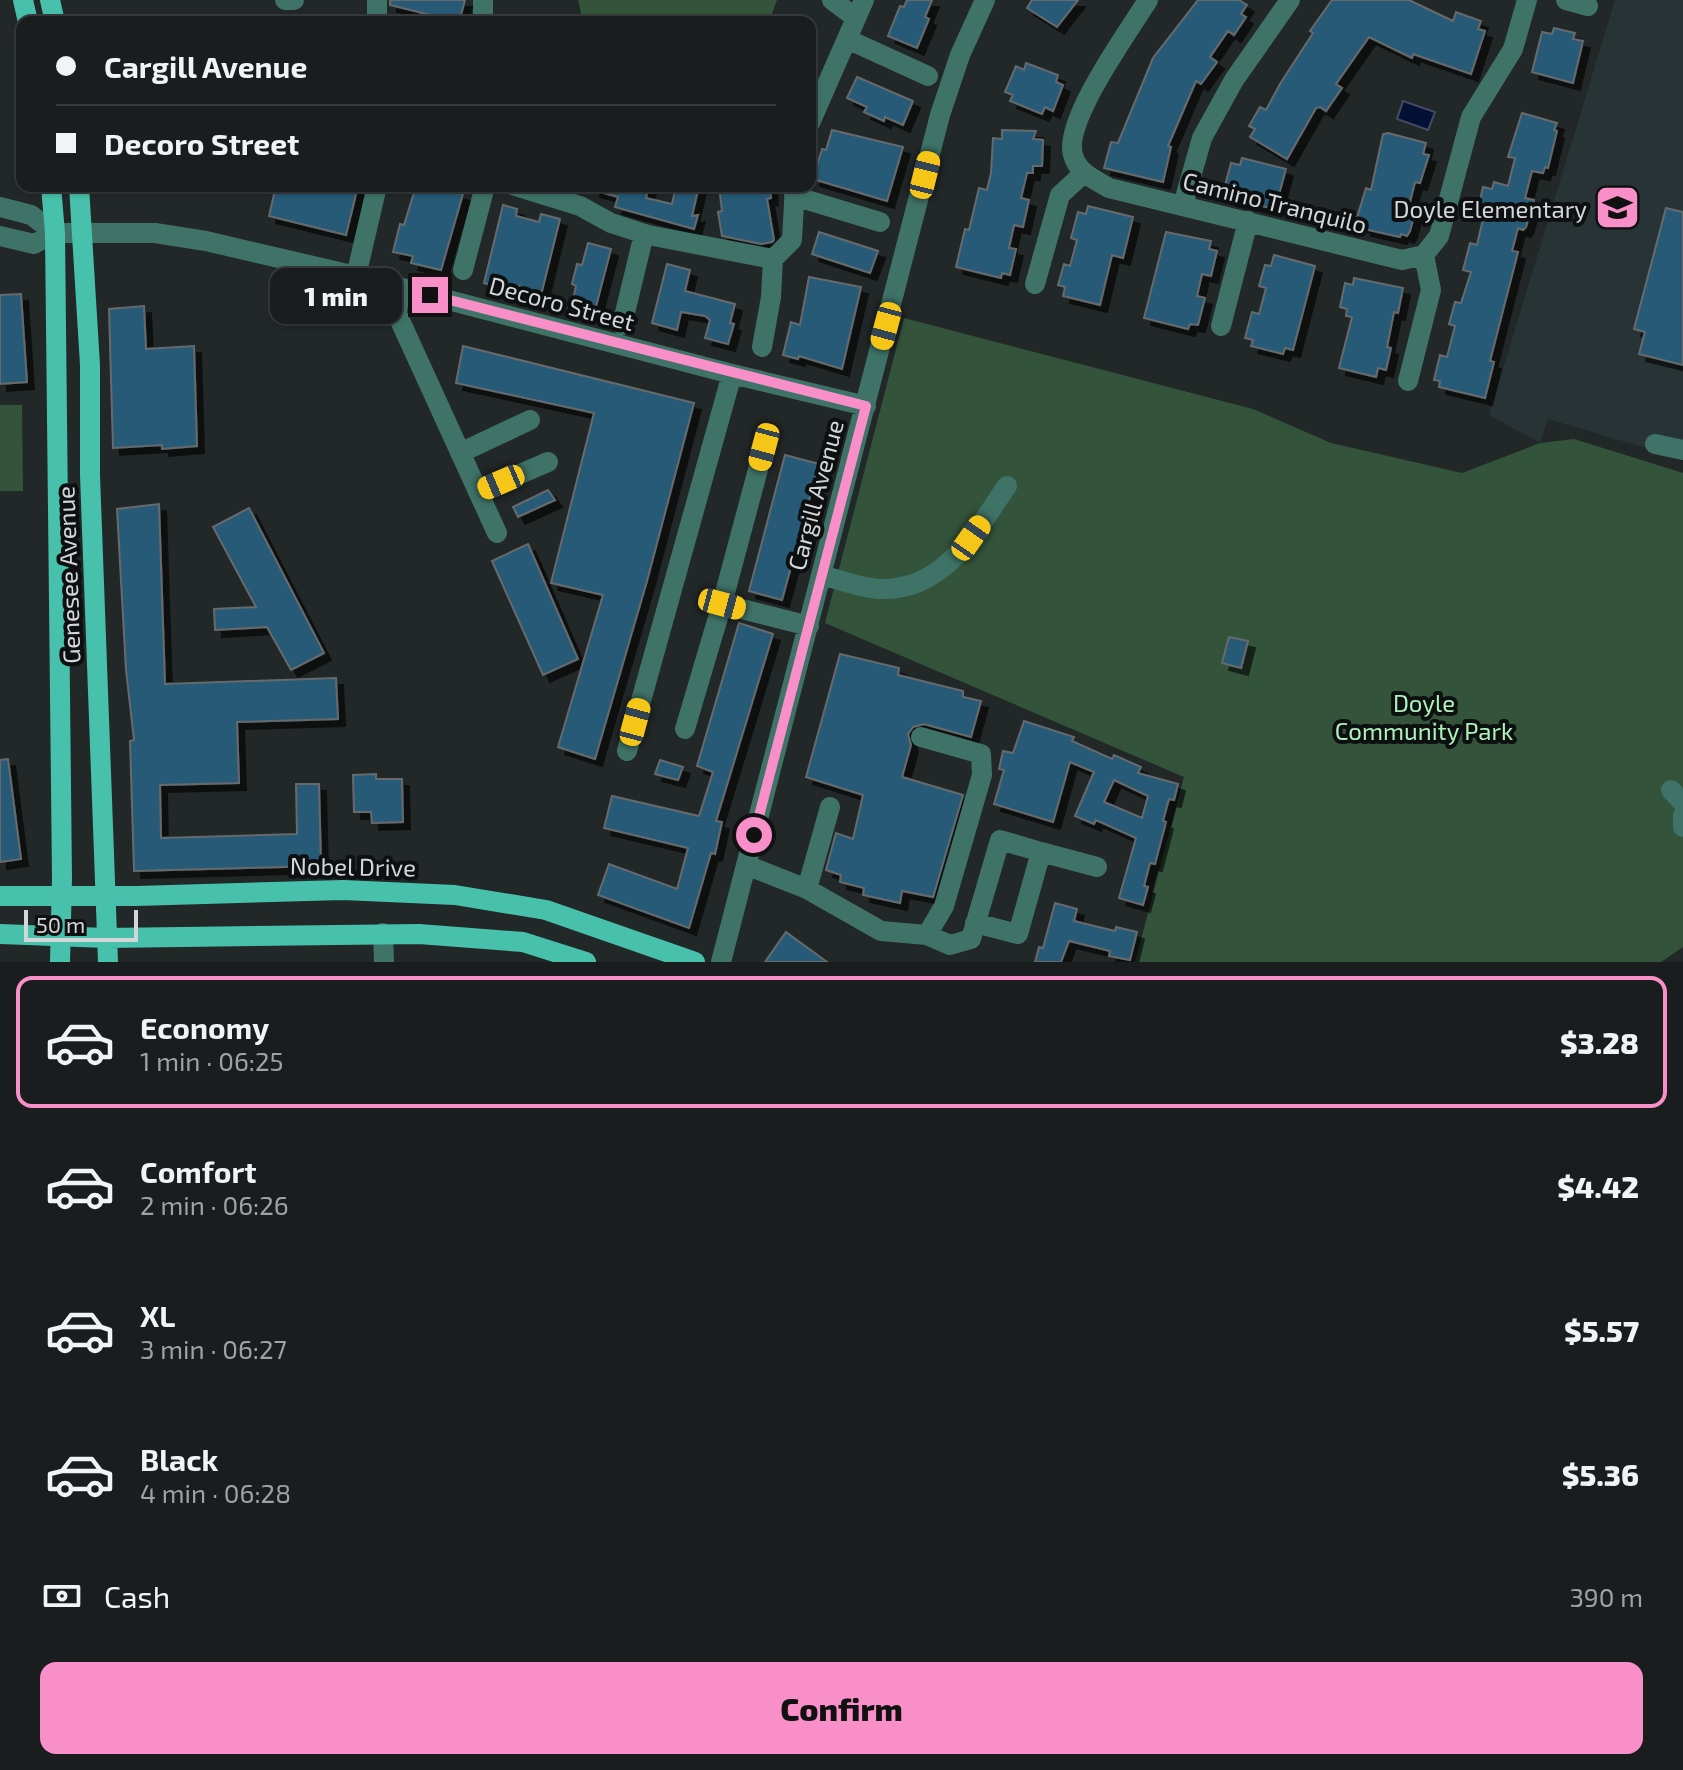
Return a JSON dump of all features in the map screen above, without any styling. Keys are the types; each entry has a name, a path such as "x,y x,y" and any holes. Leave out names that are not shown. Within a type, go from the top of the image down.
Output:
{"main road":[{"name":"Genesee Avenue","path":"52,192 55,233 62,896 60,962"},
{"name":"Genesee Avenue","path":"80,192 90,365 90,475 103,896 108,962"},
{"name":"Nobel Drive","path":"0,896 343,890 455,895 546,910 695,962"},
{"path":"0,934 106,938 383,933 523,942 586,962"}],"street":[{"path":"285,0 294,0"},
{"path":"816,109 860,9 832,0"},
{"name":"Cargill Avenue","path":"721,962 940,115 960,55 984,0"},
{"path":"1035,284 1060,195 1084,173 1074,159 1072,147 1089,94 1148,0"},
{"path":"1183,205 1202,138 1234,80 1290,0"},
{"path":"1408,381 1431,290 1424,255 1439,236 1471,117 1513,49 1527,0"},
{"path":"1566,0 1588,6"},
{"path":"847,39 928,76"},
{"name":"Camino Tranquilo","path":"1084,173 1109,188 1402,260 1424,255"},
{"path":"356,276 376,192"},
{"path":"463,270 483,192"},
{"path":"534,192 580,206 611,223 644,234 778,255"},
{"path":"762,347 778,255 792,240 794,192"},
{"path":"797,192 880,222"},
{"name":"Decoro Street","path":"0,207 31,215 55,233"},
{"path":"1221,326 1248,221"},
{"name":"Decoro Street","path":"0,236 34,244 55,233 155,233 206,241 400,287 866,406"},
{"path":"622,325 644,234"},
{"path":"400,287 397,314 497,533"},
{"path":"627,751 732,374"},
{"path":"460,453 530,420"},
{"path":"1655,444 1683,450"},
{"path":"685,729 764,447"},
{"path":"478,492 548,462"},
{"path":"821,575 881,589 907,586 939,574 971,538 1007,486"},
{"path":"722,604 809,626"},
{"path":"921,737 981,754 982,775 944,906 927,935"},
{"path":"807,889 830,807"},
{"path":"1683,815 1683,827"},
{"path":"746,865 807,889 881,931 927,935 950,945 971,939 1000,840 1097,867"},
{"path":"975,923 1018,934 1041,852"},
{"path":"383,933 384,962"}],"shaded area":[{"name":"Doyle Elementary","path":"1615,0 1683,0 1683,459 1548,419 1540,443 1489,415"}],"green space":[{"path":"578,0 777,0 771,16 582,16"},
{"name":"Doyle Community Park","path":"904,318 1253,409 1331,443 1462,473 1540,443 1574,439 1683,473 1683,947 1661,962 1135,962 1184,777 825,623"},
{"path":"0,405 22,405 23,491 0,491"}],"water":[{"path":"1403,101 1435,112 1428,130 1397,119"}],"building":[{"path":"390,0 465,0 461,16 435,16 390,5"},
{"path":"907,0 932,0 925,17 929,19 917,48 888,36 900,6 904,7"},
{"path":"1032,0 1078,0 1057,27 1027,8"},
{"path":"1198,0 1239,0 1247,5 1241,14 1246,17 1234,35 1228,31 1210,57 1217,62 1201,84 1196,81 1168,146 1171,147 1163,182 1104,168 1111,142 1118,143 1153,58"},
{"path":"1332,0 1409,0 1453,21 1456,12 1481,21 1478,29 1485,31 1471,74 1413,54 1412,58 1369,37 1336,84 1342,88 1326,111 1316,108 1287,159 1250,137 1255,129 1249,126 1260,107 1266,110 1313,33 1310,31"},
{"path":"1554,28 1575,33 1573,39 1583,41 1573,83 1532,72 1542,32 1552,34"},
{"path":"1026,63 1058,75 1056,82 1063,85 1053,111 1045,107 1042,114 1010,101 1013,95 1005,92 1016,66 1024,70"},
{"path":"857,77 913,101 903,125 864,112 867,107 847,98"},
{"path":"1522,113 1557,123 1554,130 1557,131 1548,168 1545,167 1543,173 1532,171 1525,198 1534,200 1526,227 1523,230 1518,228 1512,251 1518,252 1490,361 1494,362 1485,398 1439,387 1440,381 1434,380 1440,355 1447,357 1455,326 1449,324 1455,302 1461,303 1471,272 1463,270 1470,243 1477,245 1483,219 1477,213 1483,187 1492,189 1494,182 1508,186 1515,158 1508,157"},
{"path":"832,130 903,147 887,201 816,180 822,149 826,150"},
{"path":"1002,130 1036,131 1033,139 1043,140 1042,166 1033,166 1033,173 1027,173 1021,198 1029,200 1023,227 1014,225 1009,248 1016,249 1010,275 1002,273 1001,278 956,267 979,188 987,190 993,138 1002,139"},
{"path":"1383,134 1426,143 1423,154 1429,155 1420,183 1415,182 1409,206 1416,208 1407,236 1364,229 1364,226 1355,224 1366,188 1371,190"},
{"path":"1242,158 1286,169 1275,209 1229,199 1231,191 1224,189 1231,163 1240,165"},
{"path":"275,192 357,192 346,235 269,216"},
{"path":"414,192 463,194 441,270 411,263 413,256 393,252 400,224 404,225"},
{"path":"600,192 648,192 646,198 672,204 675,192 698,192 692,216 698,215 694,229 615,207 618,197"},
{"path":"720,192 770,192 771,198 767,199 774,240 761,244 722,236 718,212 722,211"},
{"path":"503,205 517,209 516,216 539,222 541,214 560,219 541,295 501,282 499,287 484,283"},
{"path":"1088,206 1133,217 1123,258 1112,255 1100,305 1063,296 1065,287 1058,285 1064,264 1070,266 1077,240 1071,238 1078,212 1086,214"},
{"path":"1666,208 1683,212 1683,365 1639,354 1645,332 1634,329"},
{"path":"819,232 878,251 870,273 812,254"},
{"path":"1166,232 1211,241 1209,249 1217,251 1211,276 1202,274 1197,296 1205,298 1198,325 1190,324 1188,329 1144,318"},
{"path":"588,243 611,249 595,310 572,304 576,286 572,284 577,264 582,265"},
{"path":"1274,255 1315,266 1293,350 1285,348 1283,354 1251,346 1253,340 1245,338 1252,312 1259,314 1266,288 1259,286 1265,265 1271,266"},
{"path":"667,264 690,270 685,291 735,304 730,323 734,324 728,344 705,338 710,320 705,316 681,312 677,330 652,323"},
{"path":"809,277 861,287 842,369 799,356 798,359 783,355 791,322 800,325"},
{"path":"1354,278 1403,288 1398,313 1394,312 1386,370 1378,368 1376,377 1339,368 1352,317 1346,316 1347,309 1340,307 1345,283 1353,285"},
{"path":"21,294 27,382 0,384 0,295"},
{"path":"144,306 146,349 194,346 197,446 113,448 109,309"},
{"path":"463,346 694,403 647,581 595,759 558,747 603,595 551,583 594,413 456,383"},
{"path":"785,455 819,464 782,600 749,591"},
{"path":"548,490 555,500 518,517 513,507"},
{"path":"159,504 165,684 336,678 338,719 237,722 239,783 160,785 161,838 297,834 296,784 319,784 321,866 134,871 130,741 134,740 126,670 117,509"},
{"path":"249,508 324,653 291,670 267,627 215,630 214,609 256,607 213,527"},
{"path":"528,544 578,659 543,675 492,561"},
{"path":"739,623 773,634 716,821 722,822 715,854 711,853 689,928 598,895 609,864 677,889 688,848 604,828 612,796 699,816 713,772 697,766"},
{"path":"1229,637 1248,641 1241,668 1222,663"},
{"path":"840,654 899,668 898,675 963,691 963,697 981,701 971,737 924,724 913,727 908,734 911,745 902,777 963,795 933,897 902,891 900,903 863,895 864,888 840,882 841,875 826,870 836,833 853,839 863,795 806,777"},
{"path":"1024,721 1074,737 1072,741 1112,759 1114,755 1141,767 1138,773 1178,784 1174,800 1169,799 1155,864 1150,863 1143,905 1119,898 1136,838 1096,820 1094,824 1075,816 1094,772 1070,762 1053,822 994,804 1004,770 999,769 1003,751 1013,753","holes":["1114,780 1148,796 1142,818 1104,802"]},
{"path":"8,759 21,859 0,862 0,760"},
{"path":"660,760 683,767 678,780 655,774"},
{"path":"376,774 376,779 402,779 403,822 372,823 371,812 354,812 353,775"},
{"path":"1055,903 1077,909 1074,921 1115,931 1116,927 1137,932 1130,960 1109,956 1110,951 1069,941 1061,962 1035,962 1039,947 1043,948"},
{"path":"786,932 827,962 765,962"}],"place":[{"name":"Doyle Elementary","path":"1618,208"}],"route":[{"path":"430,295 866,406 754,835"}]}
